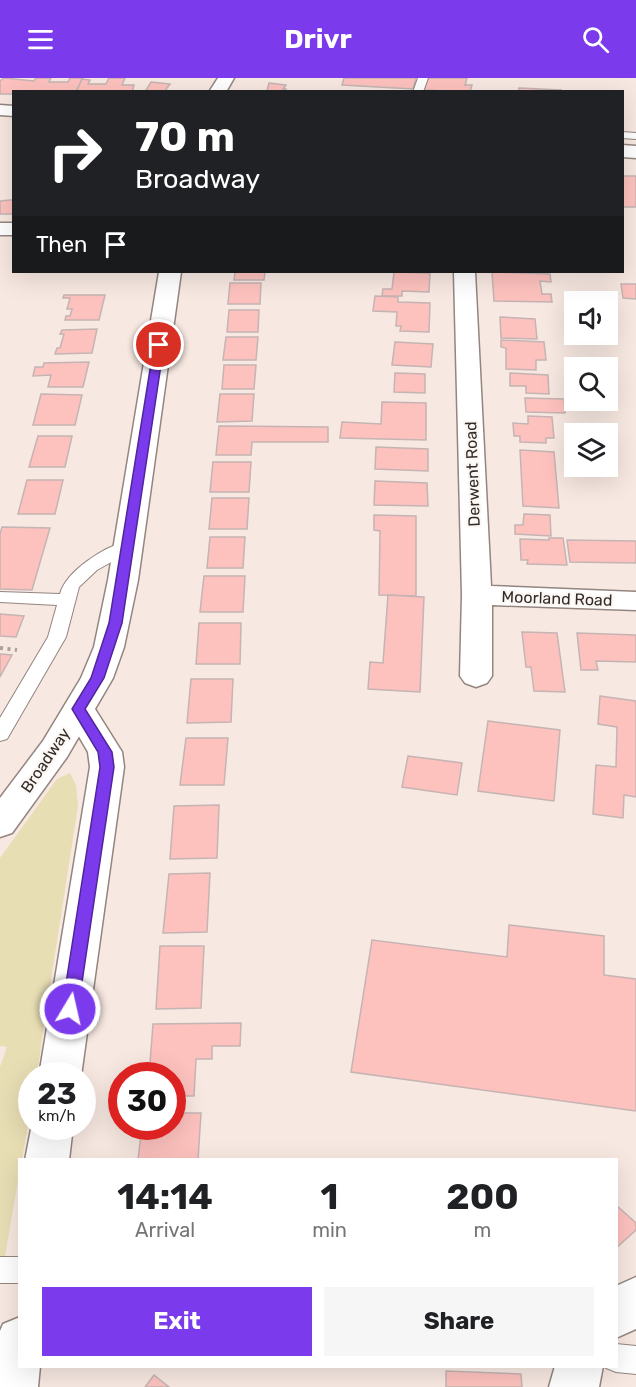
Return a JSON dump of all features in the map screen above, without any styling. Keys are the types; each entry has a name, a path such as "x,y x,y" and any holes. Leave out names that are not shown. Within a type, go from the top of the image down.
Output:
{"street":[{"name":"Broadway","path":"0,824 54,749 79,709 97,678 109,647 116,623 170,273"},
{"name":"Derwent Road","path":"464,273 477,595 476,676"},
{"name":"Moorland Road","path":"477,595 636,601"},
{"path":"62,1062 107,767 105,752 79,709"},
{"path":"47,1158 50,1140"},
{"path":"618,1314 636,1300"},
{"path":"13,1387 18,1354"},
{"path":"574,1387 579,1368"}],"lane":[{"path":"0,734 57,637 71,585 91,566 128,546"},
{"path":"0,597 67,600"},
{"path":"0,1270 18,1270"},
{"path":"618,1358 636,1360"}],"shaded area":[{"path":"70,773 76,785 78,806 39,1062 18,1062 18,1140 25,1140 22,1158 18,1158 18,1181 4,1262 0,1260 0,1067 7,1047 0,1046 0,858 57,779"}],"building":[{"path":"4,78 34,81 36,78 51,78 49,82 68,82 70,78 83,78 77,90 12,90 12,94 0,94 0,81"},
{"path":"109,78 125,78 122,85 134,85 133,90 77,90 82,79 90,80 88,84 106,84"},
{"path":"344,78 416,78 413,89 342,85"},
{"path":"428,78 467,78 465,85 472,85 471,90 424,90"},
{"path":"151,82 170,84 166,90 146,90"},
{"path":"269,83 286,85 283,89 285,90 267,90"},
{"path":"519,88 561,90 518,90"},
{"path":"624,176 636,176 636,207 624,207"},
{"path":"12,200 12,214 0,214 0,201"},
{"path":"235,273 265,273 264,280 234,280"},
{"path":"394,273 430,273 429,292 402,291 402,296 382,296 383,289 392,289"},
{"path":"492,273 550,274 551,282 540,281 542,294 551,294 552,302 494,301"},
{"path":"230,283 261,283 260,304 228,304"},
{"path":"621,284 636,284 636,299 623,298"},
{"path":"64,295 105,295 99,320 65,320 66,316 70,316 72,309 67,309 70,298 63,298"},
{"path":"375,296 398,297 398,302 430,303 429,332 400,331 401,326 396,326 397,312 373,311"},
{"path":"229,310 259,310 258,332 227,332"},
{"path":"500,317 535,319 537,339 501,338"},
{"path":"97,329 92,353 55,354 57,348 60,348 64,334 60,334 62,330"},
{"path":"226,337 258,337 256,360 223,360"},
{"path":"501,340 544,342 546,360 536,360 536,370 506,369 506,348 501,347"},
{"path":"395,342 433,344 431,367 392,365"},
{"path":"89,362 83,387 48,387 51,375 33,376 35,367 43,367 44,363"},
{"path":"224,365 256,365 254,389 222,389"},
{"path":"395,373 425,374 425,393 394,392"},
{"path":"510,373 548,375 549,394 526,393 526,386 510,386"},
{"path":"41,394 82,395 75,425 33,425"},
{"path":"220,394 254,394 252,421 217,422"},
{"path":"525,398 564,399 565,413 526,412"},
{"path":"382,402 426,403 426,440 340,438 342,422 381,424"},
{"path":"528,416 552,417 554,438 546,438 546,443 520,442 520,436 514,436 513,423 528,424"},
{"path":"219,426 328,427 328,442 252,442 251,455 216,455"},
{"path":"38,436 72,436 65,467 29,467"},
{"path":"376,447 428,449 428,471 375,469"},
{"path":"520,450 554,452 559,508 523,506"},
{"path":"213,462 251,462 249,492 210,492"},
{"path":"27,480 63,480 55,514 18,514"},
{"path":"375,481 427,483 428,506 374,505"},
{"path":"212,498 249,498 247,529 209,529"},
{"path":"524,514 550,515 551,536 515,534 515,525 523,525"},
{"path":"374,515 416,516 416,596 379,595 380,531 374,530"},
{"path":"2,527 50,528 32,590 0,589"},
{"path":"210,537 245,537 243,568 207,568"},
{"path":"549,538 563,538 567,565 527,564 528,560 521,560 520,539 549,540"},
{"path":"567,540 636,541 636,563 570,562"},
{"path":"204,576 245,576 243,612 200,612"},
{"path":"388,595 424,597 420,692 368,689 370,662 383,663"},
{"path":"0,614 24,616 16,637 0,636"},
{"path":"199,623 241,623 240,664 196,664"},
{"path":"522,632 557,633 565,692 534,691 531,667 526,667"},
{"path":"577,633 636,635 636,662 596,661 598,670 581,670"},
{"path":"0,654 12,655 0,677"},
{"path":"191,679 233,679 231,722 187,723"},
{"path":"600,696 636,701 636,797 624,795 623,818 593,814 596,765 616,767 617,727 598,724"},
{"path":"488,721 560,730 554,801 478,791"},
{"path":"186,738 228,738 224,785 180,785"},
{"path":"408,756 462,763 457,795 402,787"},
{"path":"219,805 217,858 170,859 174,806"},
{"path":"210,873 207,932 163,933 169,874"},
{"path":"509,925 604,936 604,975 636,979 636,1111 351,1072 372,940 507,957"},
{"path":"160,946 204,946 201,1008 156,1009"},
{"path":"241,1023 240,1046 212,1046 212,1059 196,1059 194,1096 186,1096 186,1062 150,1062 153,1024"},
{"path":"186,1113 201,1113 198,1158 138,1158 140,1140 186,1140"},
{"path":"618,1207 636,1223 636,1230 618,1246"},
{"path":"446,1371 521,1374 522,1387 446,1387"},
{"path":"154,1375 169,1387 145,1387"}],"route":[{"path":"70,1009 107,767 105,752 79,709 97,678 116,623 159,345"}]}
